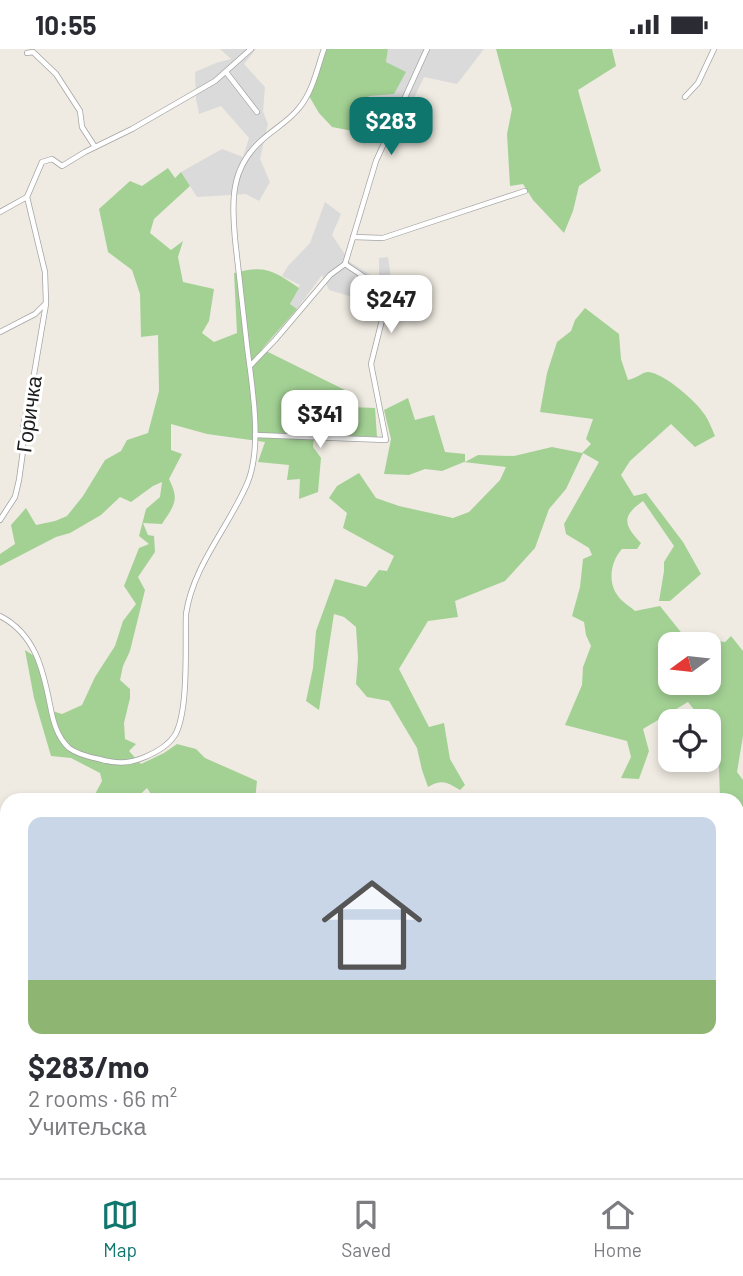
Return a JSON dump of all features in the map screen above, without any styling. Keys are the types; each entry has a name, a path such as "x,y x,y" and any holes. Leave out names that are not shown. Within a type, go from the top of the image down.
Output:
{"street":[{"path":"0,212 27,197 42,162 52,159 62,166 132,129 215,81 251,49"},
{"path":"0,616 26,636 41,662 52,718 57,732 72,750 113,763 127,763 166,746 173,738 182,715 188,600 251,472 255,435 233,215 235,183 242,162 251,150 290,118 305,100 311,90 324,49"},
{"path":"250,366 330,275 345,264 376,161 427,49"},
{"path":"685,97 698,83 714,49"},
{"path":"27,53 33,52 56,74 80,111 82,127 95,147"},
{"path":"226,72 257,112"},
{"path":"353,237 383,238 525,191"},
{"name":"Горичка","path":"0,520 15,497 19,480 23,427 46,303 45,272 27,197"},
{"path":"255,435 386,440 371,364 387,300 382,289 345,264"},
{"path":"0,332 35,314 46,303"}],"shaded area":[{"path":"220,49 256,49 244,64 265,87 263,112 268,124 260,159 270,182 259,201 246,194 197,197 181,172 222,149 243,157 249,138 221,106 199,114 195,72 231,59"},
{"path":"388,49 484,49 457,84 424,77 397,134 362,113 369,96 405,73 386,62"},
{"path":"325,202 341,214 332,235 350,262 379,280 379,258 388,257 393,294 375,314 359,299 329,290 322,275 297,309 290,304 300,285 282,276 310,243"}],"green space":[{"path":"325,49 388,49 386,62 406,72 394,94 369,96 358,132 332,127 309,96"},
{"path":"496,49 612,49 616,66 578,90 601,171 579,186 564,233 533,200 523,184 510,186 507,134 512,109"},
{"path":"168,168 175,178 181,172 190,186 154,219 150,233 171,250 183,241 178,257 183,282 214,289 209,321 202,333 214,342 237,333 234,273 262,269 275,273 299,288 290,304 297,309 262,349 351,393 352,407 375,408 377,437 314,434 313,447 321,458 318,492 299,499 300,479 287,480 289,465 258,462 265,442 207,434 171,424 171,450 182,454 169,479 175,498 170,512 162,524 143,523 148,535 154,536 155,552 138,577 145,590 120,680 130,689 124,723 125,739 136,744 129,751 141,764 177,744 196,749 205,758 257,781 256,793 150,793 147,788 142,793 96,793 102,781 100,773 71,758 51,756 34,698 25,650 34,656 46,689 49,710 62,714 82,705 95,677 115,646 123,621 136,604 124,586 139,548 149,544 139,536 146,509 160,497 162,482 131,502 120,497 101,515 70,533 56,537 0,566 0,554 15,544 11,525 26,508 36,525 67,516 105,460 121,451 127,440 148,433 159,391 158,335 141,337 140,294 132,270 108,252 99,209 130,181 142,186"},
{"path":"585,308 619,334 621,359 628,380 648,372 663,377 701,409 715,436 695,447 671,424 630,461 621,475 634,496 646,493 683,542 701,574 670,601 659,601 664,562 674,546 643,501 631,512 627,522 631,532 641,543 637,549 622,549 618,554 613,565 612,584 618,596 635,611 660,606 681,632 658,632 658,695 721,695 721,641 725,642 731,636 743,651 743,736 737,772 743,780 743,793 720,793 721,709 694,709 688,702 676,709 658,709 658,720 643,729 649,751 639,779 621,778 631,757 627,741 565,725 582,685 583,667 591,646 584,622 572,616 580,587 583,559 592,555 589,548 566,534 564,524 599,462 583,453 566,489 549,509 535,548 505,581 455,601 458,617 428,621 399,669 429,727 444,723 450,759 465,785 460,790 444,783 428,787 417,748 389,701 367,697 356,684 356,627 344,617 334,614 319,710 306,701 313,668 316,631 335,579 366,587 379,570 387,571 394,556 343,528 347,513 329,498 337,486 359,473 376,498 453,518 469,512 500,480 506,467 464,462 442,471 425,469 409,475 384,474 391,439 384,410 408,398 415,420 434,415 445,452 465,454 465,462 478,455 514,456 552,447 582,453 591,444 586,439 593,419 540,412 547,373 557,342 571,331 575,320"}]}
